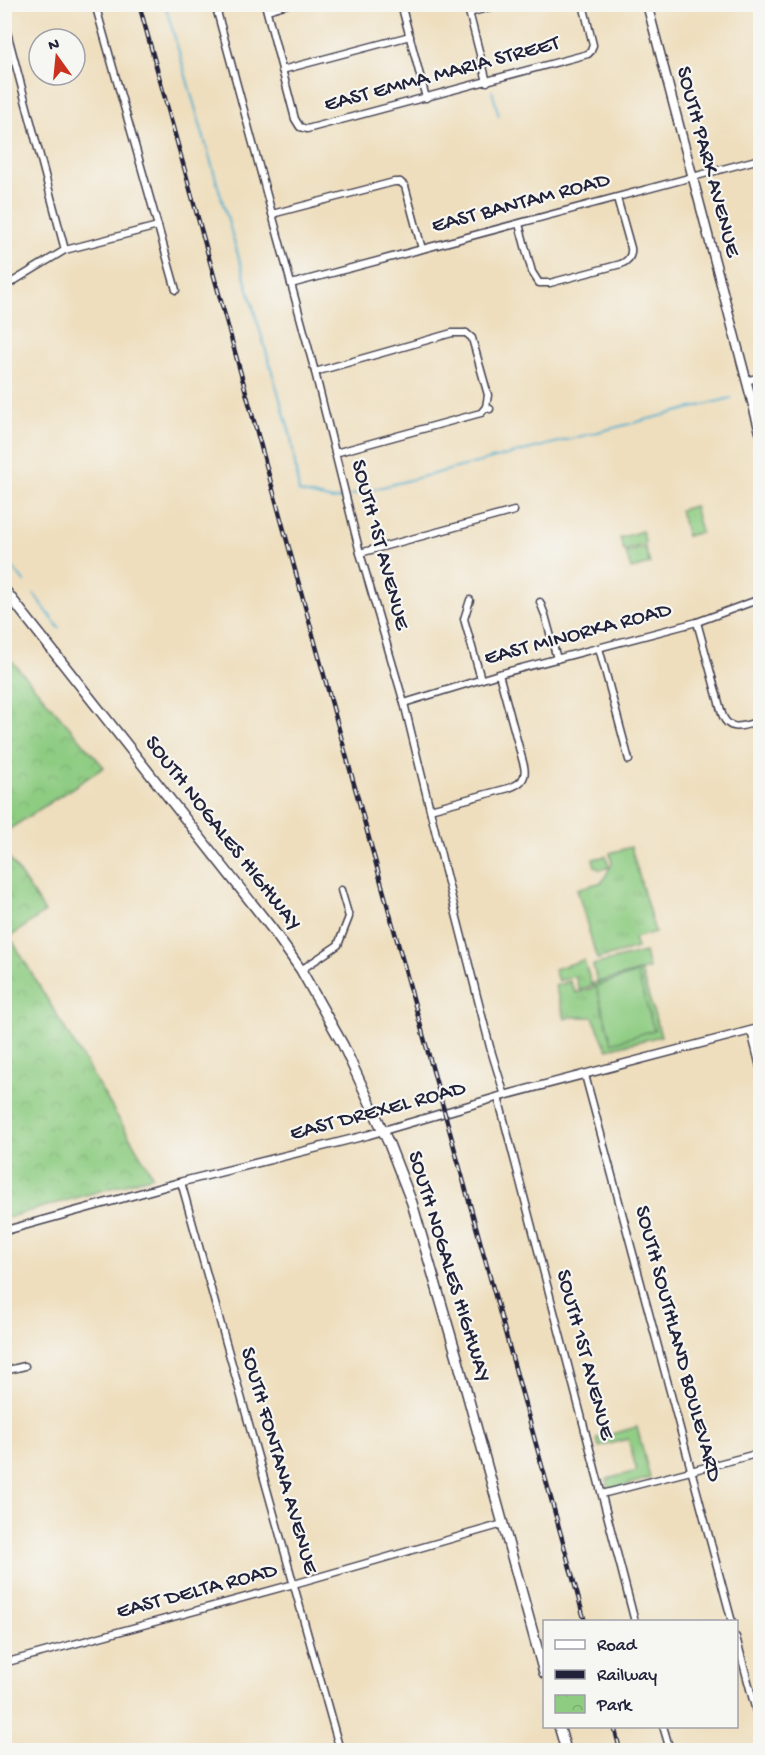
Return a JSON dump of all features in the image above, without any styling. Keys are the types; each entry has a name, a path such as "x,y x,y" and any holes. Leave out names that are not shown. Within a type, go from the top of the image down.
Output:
{"main road":[{"name":"SOUTH PARK AVENUE","path":"647,4 760,432"},
{"name":"SOUTH NOGALES HIGHWAY","path":"4,589 237,883 301,970 343,1045 389,1144 421,1232 543,1669"},
{"path":"560,1728 566,1750"}],"street":[{"path":"95,4 176,290"},
{"name":"SOUTH 1ST AVENUE","path":"215,4 315,372 360,553 404,703 634,1620"},
{"path":"288,4 266,7 282,70 410,36"},
{"path":"401,4 426,98"},
{"path":"467,4 487,82"},
{"path":"469,13 501,4"},
{"name":"EAST EMMA MARIA STREET","path":"282,70 295,119 300,127 307,129 581,56 591,51 592,40 583,4"},
{"path":"4,21 65,250"},
{"name":"EAST BANTAM ROAD","path":"291,284 760,159"},
{"path":"400,182 405,175"},
{"path":"272,214 400,182 405,186 422,249"},
{"path":"519,224 537,284 550,283 621,264 631,259 631,248 617,198"},
{"path":"4,287 65,250 158,226"},
{"path":"315,372 467,330 472,338 485,385 488,408 481,413 335,453"},
{"path":"746,381 760,377"},
{"path":"360,553 514,511"},
{"name":"EAST MINORKA ROAD","path":"404,703 499,674 697,622 760,599"},
{"path":"470,600 464,619 481,679"},
{"path":"540,602 557,659"},
{"path":"697,622 722,714 728,724 739,727 760,721"},
{"path":"599,648 629,760"},
{"path":"430,809 509,788 525,781 525,772 499,674"},
{"path":"724,731 728,724"},
{"path":"301,970 338,945 349,917 341,890"},
{"name":"EAST DREXEL ROAD","path":"4,1231 760,1028"},
{"path":"751,1031 760,1067"},
{"name":"SOUTH SOUTHLAND BOULEVARD","path":"585,1075 731,1620"},
{"name":"SOUTH FONTANA AVENUE","path":"181,1182 340,1750"},
{"path":"4,1371 25,1366"},
{"path":"602,1494 760,1453"},
{"name":"EAST DELTA ROAD","path":"4,1662 294,1584 503,1524"},
{"path":"738,1644 760,1726"},
{"path":"664,1728 670,1750"}],"green space":[{"path":"694,506 701,532 687,536 680,510"},
{"path":"642,531 646,544 624,551 620,538"},
{"path":"645,547 650,564 631,569 626,553"},
{"path":"4,652 104,767 5,832 4,832"},
{"path":"631,847 655,932 634,938 637,948 597,959 577,889 602,882 612,864 610,853"},
{"path":"4,850 45,912 10,937 153,1176 5,1218"},
{"path":"606,856 609,867 601,870 595,866 593,859"},
{"path":"645,952 649,969 597,982 593,965"},
{"path":"584,960 592,986 579,990 575,976 558,981 554,969"},
{"path":"641,972 661,1036 607,1049 593,1017 565,1019 555,986 570,981 576,993 594,988 593,983"},
{"path":"637,973 654,1030 612,1043 596,986"},
{"path":"637,1427 650,1478 609,1490 607,1479 637,1471 628,1439 599,1447 597,1438"}],"waterway":[{"path":"165,4 291,437 299,492 333,500 341,498"},
{"path":"492,91 499,116"},
{"path":"351,495 731,398"},
{"path":"4,556 25,583"},
{"path":"34,594 59,628"}],"railway":[{"path":"139,4 584,1620"},
{"path":"614,1728 620,1750"}]}
